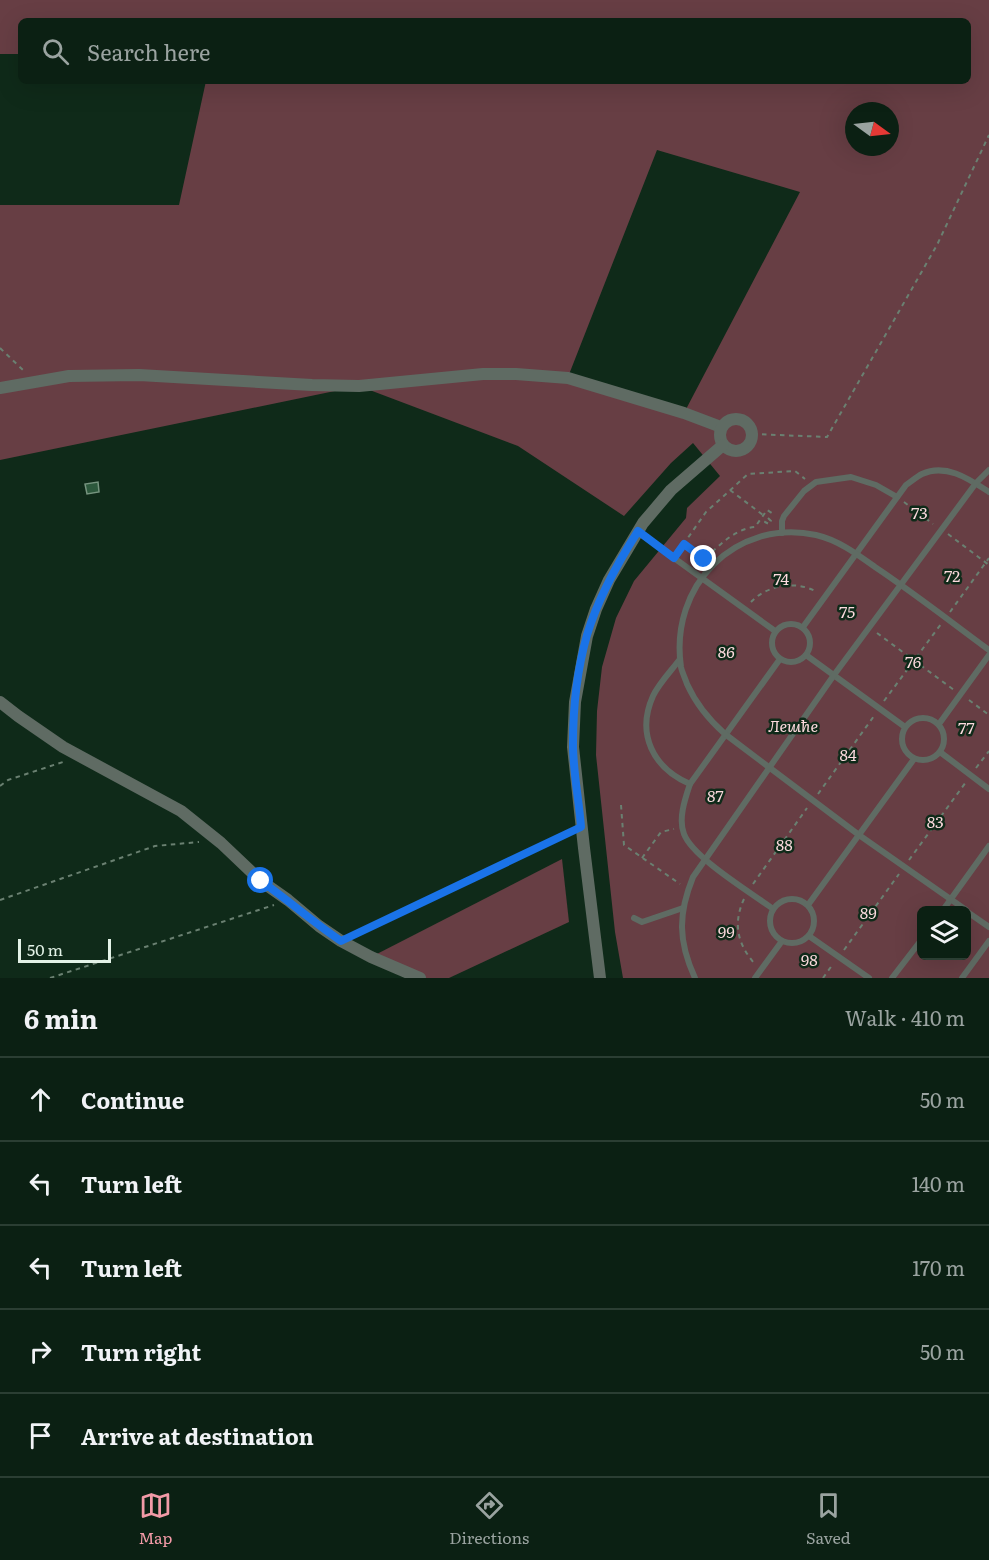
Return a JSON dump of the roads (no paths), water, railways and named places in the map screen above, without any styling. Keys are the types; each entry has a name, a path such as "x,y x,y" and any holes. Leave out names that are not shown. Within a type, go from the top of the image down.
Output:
{"street":[{"path":"0,388 69,376 139,375 359,386 483,374 558,376 684,413 721,427"},
{"path":"737,418 746,421 752,429 752,440 749,445 739,451 727,449 719,434 721,427 728,420 737,418"},
{"path":"600,978 573,747 575,702 587,636 609,580 638,531 671,490 723,444"},
{"path":"0,702 80,757 181,811 217,840 261,881 341,941 420,978"}],"lane":[{"path":"803,627 906,485 921,474 939,470 952,472 989,492"},
{"path":"695,978 683,943 681,927 683,908 693,877 834,675 976,483 989,470"},
{"path":"782,533 784,516 804,491 816,482 851,477 876,485 897,497"},
{"path":"638,531 775,631"},
{"path":"959,906 859,835 724,734 708,719 693,698 681,668 680,640 683,615 692,592 710,567 747,541 796,532 836,542 901,584 989,650"},
{"path":"786,624 798,624 803,627 810,642 806,655 792,662 780,659 771,646 775,631 786,624"},
{"path":"806,655 905,728"},
{"path":"939,724 989,655"},
{"path":"681,658 653,695 647,713 646,734 652,754 667,770 690,784"},
{"path":"773,909 704,860 687,840 682,827 685,799 690,784 780,659"},
{"path":"921,717 934,720 939,724 944,735 943,747 931,759 914,759 904,749 902,734 905,728 909,722 921,717"},
{"path":"940,752 989,789"},
{"path":"808,905 914,759"},
{"path":"946,906 989,846"},
{"path":"790,899 796,899 808,905 814,917 813,930 805,940 794,944 782,941 772,931 770,916 773,909 783,900 790,899"},
{"path":"634,918 642,922 683,908"},
{"path":"971,914 989,927"},
{"path":"809,936 869,978"},
{"path":"755,978 782,941"},
{"path":"962,978 989,941"},
{"path":"892,978 917,944"},
{"path":"687,978 692,971"}],"park label":[{"name":"73","path":"919,513"},
{"name":"72","path":"952,576"},
{"name":"74","path":"781,579"},
{"name":"75","path":"847,612"},
{"name":"86","path":"726,652"},
{"name":"76","path":"913,662"},
{"name":"Лешће","path":"793,726"},
{"name":"77","path":"966,728"},
{"name":"84","path":"848,755"},
{"name":"87","path":"715,796"},
{"name":"83","path":"935,822"},
{"name":"88","path":"784,845"},
{"name":"89","path":"868,913"},
{"name":"99","path":"726,932"},
{"name":"98","path":"809,960"}]}
